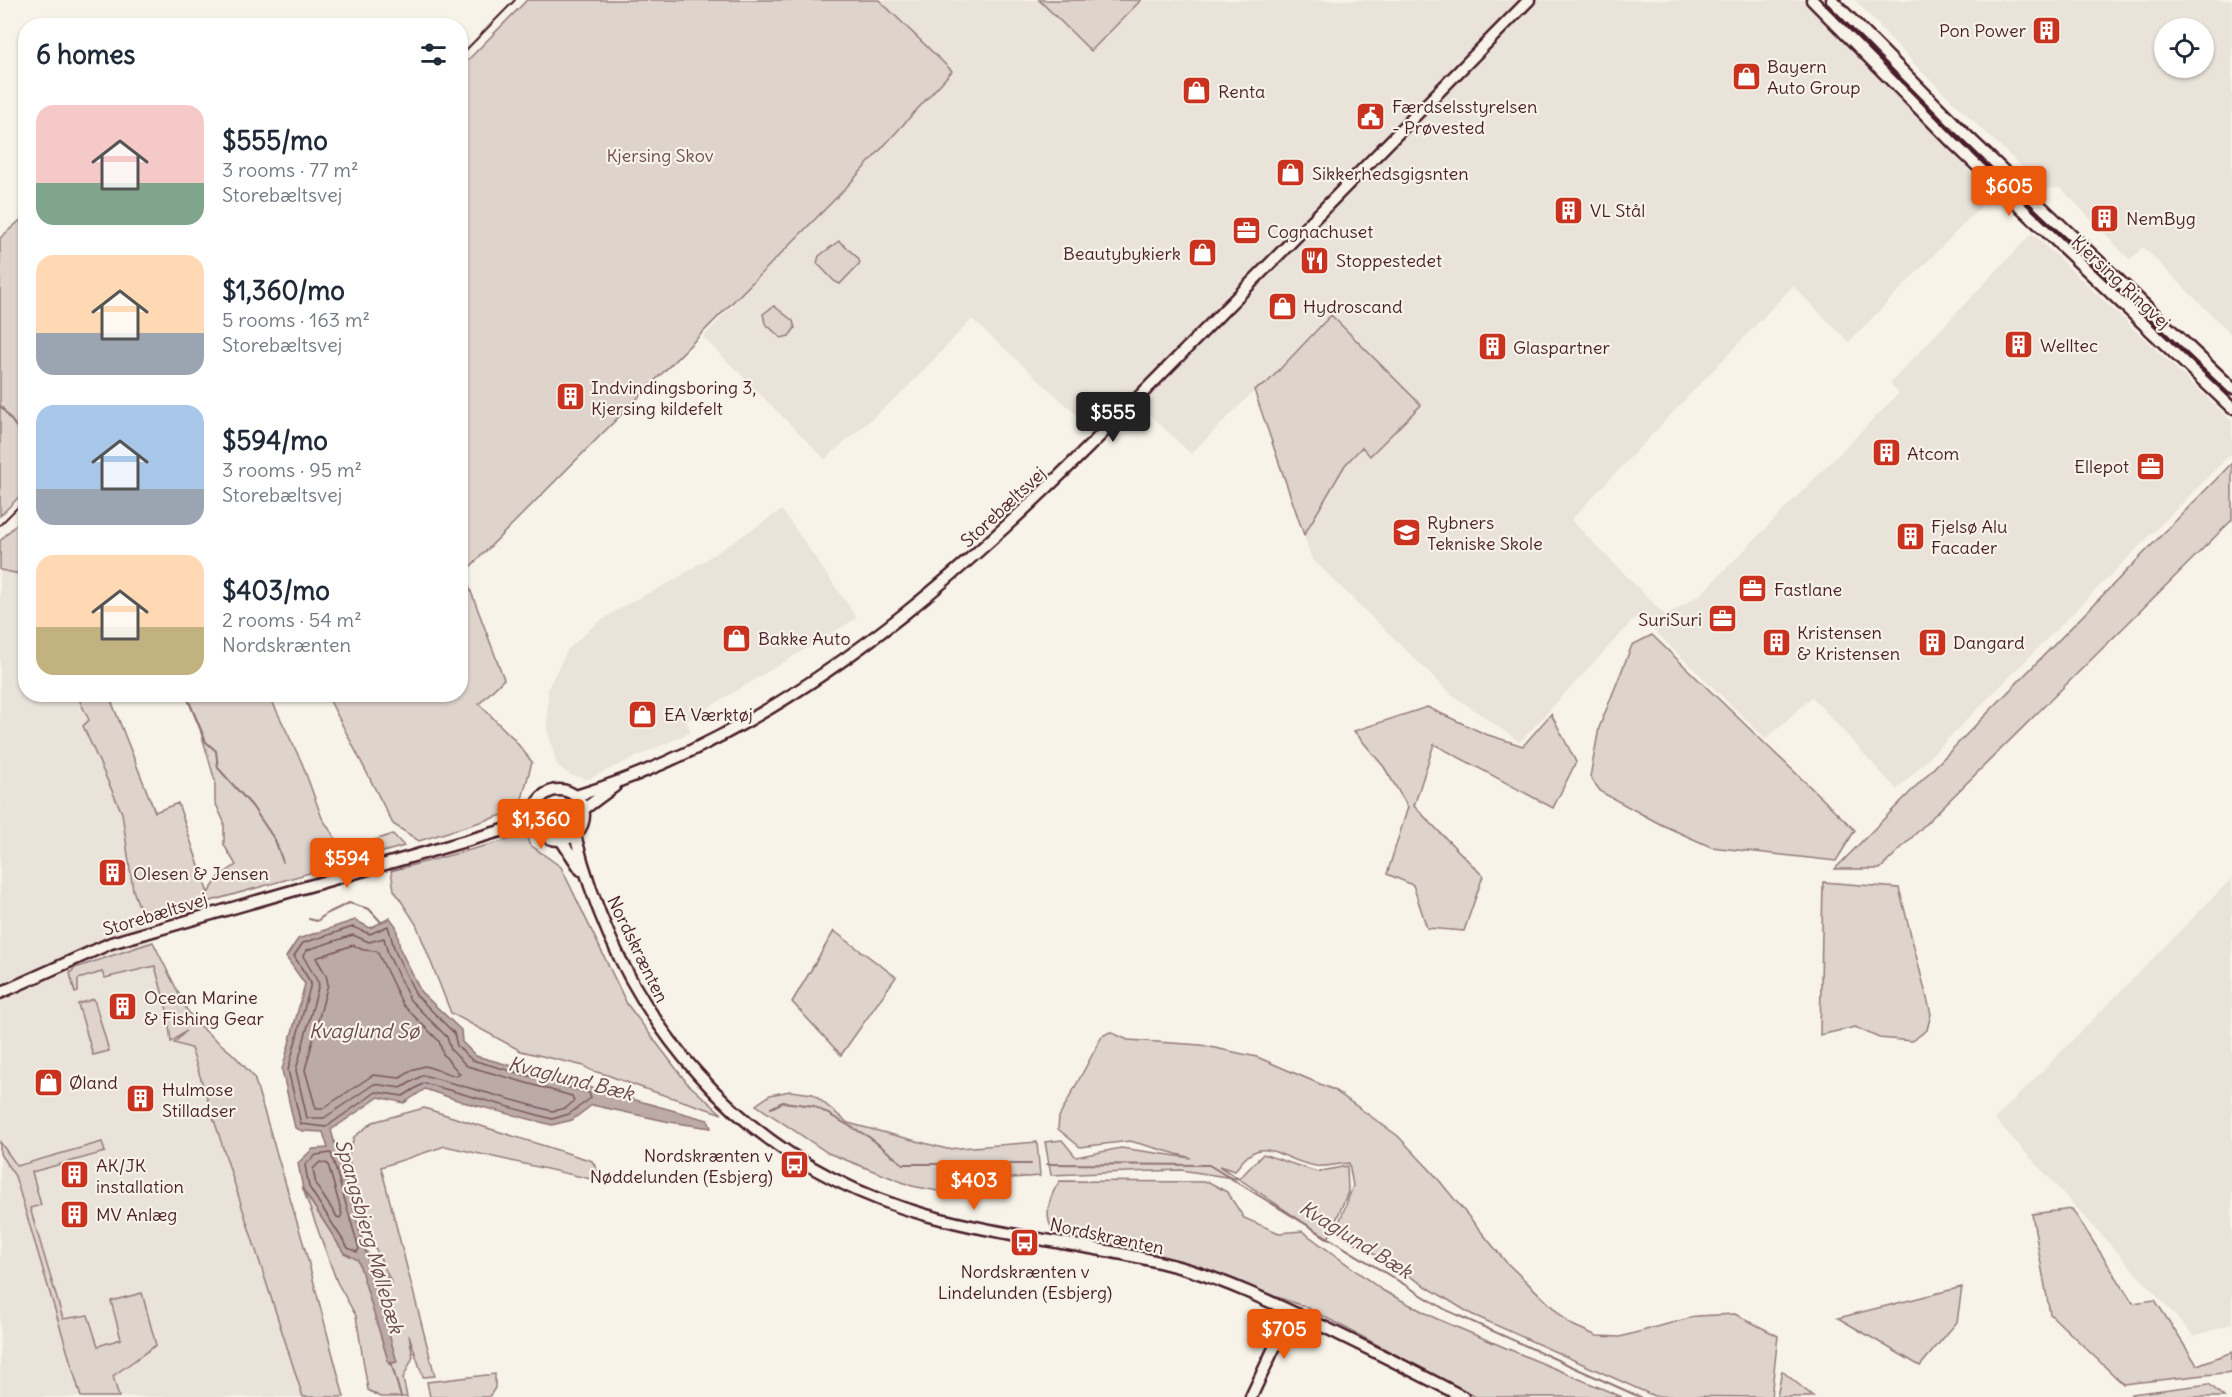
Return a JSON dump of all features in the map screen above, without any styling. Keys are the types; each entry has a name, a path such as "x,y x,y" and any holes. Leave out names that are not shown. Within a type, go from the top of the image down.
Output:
{"street":[{"name":"Storebæltsvej","path":"576,796 618,783 717,737 849,656 951,578 1061,476 1529,0"},
{"name":"Kjersing Ringvej","path":"1812,0 1968,158 2232,408"},
{"name":"Kjersing Ringvej","path":"1832,0 1980,149 2232,388"},
{"name":"Storebæltsvej","path":"584,809 618,783"},
{"path":"554,790 563,790 576,796 584,809 583,823 575,835 561,840 548,837 538,828 534,813 540,799 554,790"},
{"name":"Storebæltsvej","path":"504,830 534,813"},
{"name":"Storebæltsvej","path":"0,993 59,965 121,940 504,830 538,828"},
{"name":"Nordskrænten","path":"575,835 587,880 630,978 680,1055 739,1116 811,1167 891,1204 955,1221 1186,1269 1239,1288 1291,1312 1463,1397"},
{"name":"Nordskrænten","path":"561,840 587,880"},
{"path":"1251,1397 1291,1312"}],"shaded area":[{"path":"879,0 1803,0 1993,194 1849,342 1793,286 1571,520 1666,616 1701,594 1899,393 1890,383 2032,233 2232,421 2232,453 1897,790 1812,697 1766,739 1638,615 1520,742 1451,694 1312,559 1254,391 1191,454 1124,390 1089,426 972,319 904,391 825,459 703,337 952,71"},
{"path":"1855,0 2232,0 2232,335 2143,247 2130,260 2061,188 2045,189 1922,72"},
{"path":"782,510 857,618 686,721 691,732 588,779 570,775 557,765 547,728 548,688 568,649 597,623 627,604 673,581"},
{"path":"0,570 18,574 18,702 80,702 89,721 83,726 122,813 144,920 174,1043 191,1048 303,1397 0,1397"},
{"path":"2232,878 2232,1324 2194,1336 1995,1119"}],"green space":[{"name":"Kjersing Skov","path":"527,0 879,0 952,71 842,192 468,569 468,60"},
{"path":"1039,0 1141,0 1091,51"},
{"path":"18,222 18,498 0,516 0,238"},
{"path":"839,241 858,258 860,263 840,284 834,281 817,263 819,256"},
{"path":"774,306 793,321 795,328 789,336 781,338 765,323 763,314"},
{"path":"1331,315 1421,405 1370,456 1362,447 1345,465 1304,535 1254,390 1266,384"},
{"path":"2232,463 2232,520 1880,869 1835,869"},
{"path":"18,522 18,574 0,570 0,541"},
{"name":"Kjersing Skov","path":"468,584 504,679 479,704 513,738 532,762 519,810 419,841 393,824 331,702 468,702"},
{"path":"1652,635 1855,830 1836,861 1711,847 1660,824 1601,792 1590,777 1599,728 1632,645"},
{"path":"80,702 112,702 155,812 178,803 208,893 220,876 236,865 224,845 224,822 215,802 215,781 200,729 189,702 272,702 302,763 322,818 343,850 393,834 404,846 144,920 133,890 122,813 83,726 89,720"},
{"path":"1427,707 1485,734 1523,746 1551,714 1576,762 1553,808 1434,744 1414,806 1483,876 1464,931 1427,928 1413,885 1387,874 1408,807 1384,767 1354,731"},
{"path":"522,836 527,837 529,844 561,867 627,1004 687,1083 722,1114 584,1066 521,1051 451,1013 416,924 394,890 391,871"},
{"path":"1823,882 1899,888 1931,1014 1927,1030 1912,1041 1879,1038 1855,1027 1820,1035"},
{"path":"834,931 896,977 841,1055 792,1002"},
{"path":"153,942 187,1010 197,1024 234,1055 254,1077 305,1249 344,1397 303,1397 191,1048 174,1043 186,1031 171,1042 167,1010 155,966 105,978 102,972 78,979 78,992 75,993 70,973 75,968"},
{"path":"94,999 109,1051 93,1055 78,1004"},
{"path":"1110,1032 1128,1040 1201,1045 1257,1057 1334,1090 1398,1136 1433,1173 1506,1262 1570,1324 1597,1336 1620,1337 1697,1316 1735,1314 1778,1336 1771,1397 1654,1396 1471,1314 1336,1231 1353,1186 1349,1163 1316,1166 1263,1150 1254,1152 1235,1171 1219,1166 1239,1179 1181,1170 1051,1175 1045,1142 1062,1140 1076,1157 1121,1148 1191,1158 1130,1141 1080,1147 1058,1129 1059,1117 1102,1036"},
{"path":"790,1091 813,1094 848,1123 947,1149 1037,1142 1040,1176 970,1181 943,1192 912,1186 828,1153 756,1105 770,1095"},
{"path":"424,1108 592,1161 604,1182 445,1146 381,1167 435,1376 423,1377 409,1335 413,1357 403,1378 407,1397 380,1397 368,1390 356,1316 337,1282 303,1189 344,1253 366,1251 392,1284 366,1228 348,1158 354,1137 373,1122"},
{"path":"0,1142 17,1166 102,1142 105,1152 32,1172 41,1205 30,1208 63,1319 88,1315 98,1346 121,1339 111,1301 142,1293 156,1345 113,1376 119,1397 81,1397 15,1176 0,1154"},
{"path":"1263,1154 1317,1172 1347,1166 1348,1192 1328,1239 1239,1179"},
{"path":"1060,1181 1209,1182 1227,1192 1244,1218 1279,1233 1302,1231 1382,1290 1435,1318 1622,1397 1476,1397 1306,1307 1139,1249 1053,1230 1048,1218 1049,1205"},
{"path":"2072,1209 2133,1303 2155,1300 2197,1365 2232,1352 2232,1372 2123,1384 2050,1314 2032,1214"},
{"path":"1962,1287 1957,1322 1920,1366 1838,1318"},
{"path":"1782,1371 1814,1397 1777,1397"},
{"path":"495,1374 495,1388 489,1397 430,1397 427,1382"},
{"path":"2209,1384 2224,1397 2134,1397 2131,1394"}],"water":[{"name":"Kvaglund Sø","path":"390,918 396,926 400,949 421,992 461,1030 462,1042 476,1056 708,1120 711,1128 670,1122 592,1105 572,1120 552,1125 463,1102 425,1089 404,1103 379,1097 331,1130 397,1362 389,1364 358,1260 344,1253 303,1189 298,1163 313,1149 328,1148 323,1132 303,1131 295,1128 282,1070 305,984 286,957 298,939 355,920 370,928"}],"waterway":[{"name":"Spangsbjerg Møllebæk","path":"0,405 18,429"},
{"name":"Spangsbjerg Møllebæk","path":"189,702 206,742 216,751 218,768 252,806 275,840 283,862"},
{"name":"Spangsbjerg Møllebæk","path":"309,919 317,921 349,903 369,909 382,923"},
{"name":"Kvaglund Bæk","path":"771,1108 783,1102 814,1106 869,1137 903,1164 1031,1164"},
{"name":"Kvaglund Bæk","path":"1047,1164 1209,1165 1446,1310 1640,1397"},
{"name":"Spangsbjerg Møllebæk","path":"391,1362 401,1397"}],"railway":[{"path":"468,48 515,0"},
{"path":"0,525 18,507"}],"place":[{"name":"Pon Power","path":"2047,30"},
{"name":"Bayern Auto Group","path":"1746,76"},
{"name":"Renta","path":"1197,91"},
{"name":"Færdselsstyrelsen - Prøvested","path":"1371,116"},
{"name":"Sikkerhedsgigsnten","path":"1291,173"},
{"name":"VL Stål","path":"1569,210"},
{"name":"NemByg","path":"2105,218"},
{"name":"Cognachuset","path":"1246,231"},
{"name":"Beautybykierk","path":"1202,253"},
{"name":"Stoppestedet","path":"1315,260"},
{"name":"Hydroscand","path":"1282,306"},
{"name":"Welltec","path":"2019,345"},
{"name":"Glaspartner","path":"1492,347"},
{"name":"Indvindingsboring 3, Kjersing kildefelt","path":"570,397"},
{"name":"Atcom","path":"1886,453"},
{"name":"Ellepot","path":"2150,466"},
{"name":"Rybners Tekniske Skole","path":"1406,532"},
{"name":"Fjelsø Alu Facader","path":"1910,536"},
{"name":"Fastlane","path":"1753,589"},
{"name":"SuriSuri","path":"1723,619"},
{"name":"Bakke Auto","path":"737,638"},
{"name":"Kristensen & Kristensen","path":"1776,642"},
{"name":"Dangard","path":"1932,642"},
{"name":"EA Værktøj","path":"643,714"},
{"name":"Olesen & Jensen","path":"112,873"},
{"name":"Ocean Marine & Fishing Gear","path":"123,1007"},
{"name":"Øland","path":"48,1082"},
{"name":"Hulmose Stilladser","path":"141,1099"},
{"name":"Nordskrænten v Nøddelunden (Esbjerg)","path":"794,1165"},
{"name":"AK/JK installation","path":"75,1175"},
{"name":"MV Anlæg","path":"75,1214"},
{"name":"Nordskrænten v Lindelunden (Esbjerg)","path":"1025,1242"}]}
